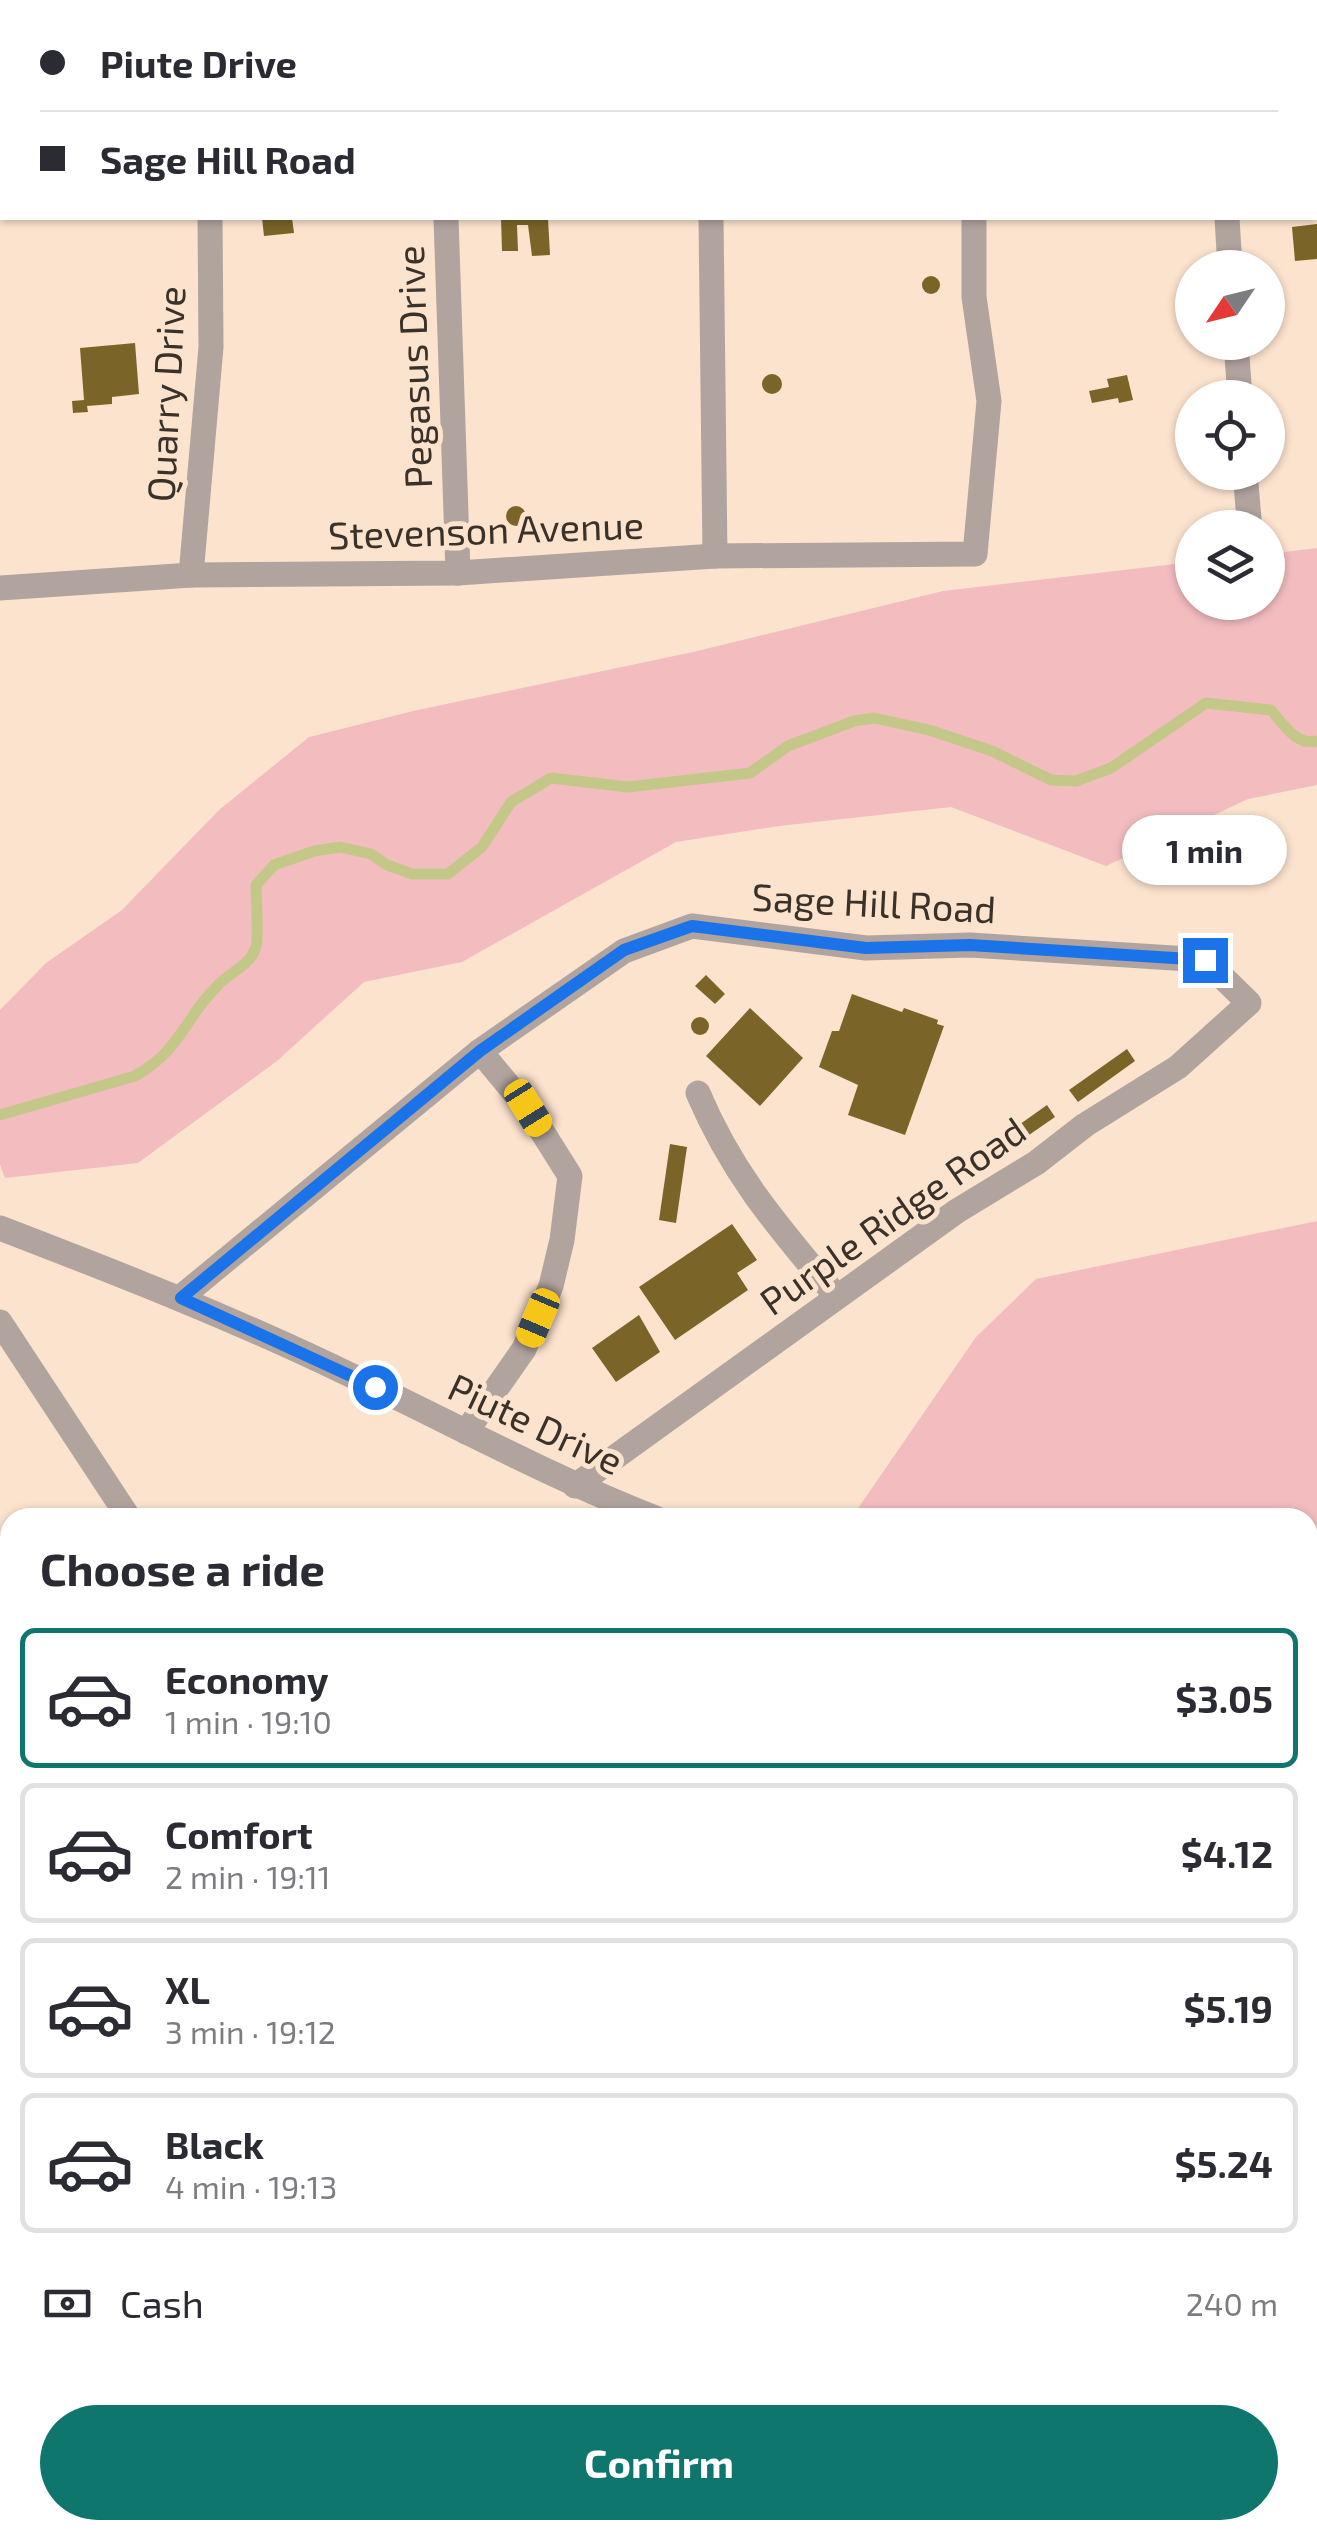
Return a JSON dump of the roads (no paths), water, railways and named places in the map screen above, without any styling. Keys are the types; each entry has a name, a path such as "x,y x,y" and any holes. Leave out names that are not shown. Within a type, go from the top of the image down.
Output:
{"street":[{"name":"Quarry Drive","path":"191,576 211,347 210,220"},
{"name":"Pegasus Drive","path":"446,220 458,573"},
{"path":"711,220 714,556"},
{"name":"Stevenson Avenue","path":"0,588 191,576 458,573 714,556 975,554 989,401 974,298 974,220"},
{"path":"1227,220 1229,250"},
{"name":"Sage Hill Road","path":"181,1298 480,1051 624,950 692,926 866,948 970,945 1205,960 1249,1004"},
{"name":"Purple Ridge Road","path":"575,1486 957,1211 1036,1164 1085,1125 1178,1067 1249,1004"},
{"path":"466,1432 524,1349 551,1286 562,1240 570,1176 528,1108 480,1051"},
{"path":"698,1093 715,1134 755,1199 837,1297"},
{"name":"Piute Drive","path":"0,1228 181,1298 345,1372 575,1486 630,1508"},
{"path":"0,1322 122,1508"}],"waterway":[{"path":"0,1115 135,1076 162,1056 206,998 253,954 257,936 256,885 274,865 340,847 371,854 412,874 448,874 482,847 511,802 551,778 628,787 750,773 788,746 854,721 874,718 929,730 992,751 1051,780 1076,781 1111,768 1206,703 1271,710 1297,737 1317,741"}]}
